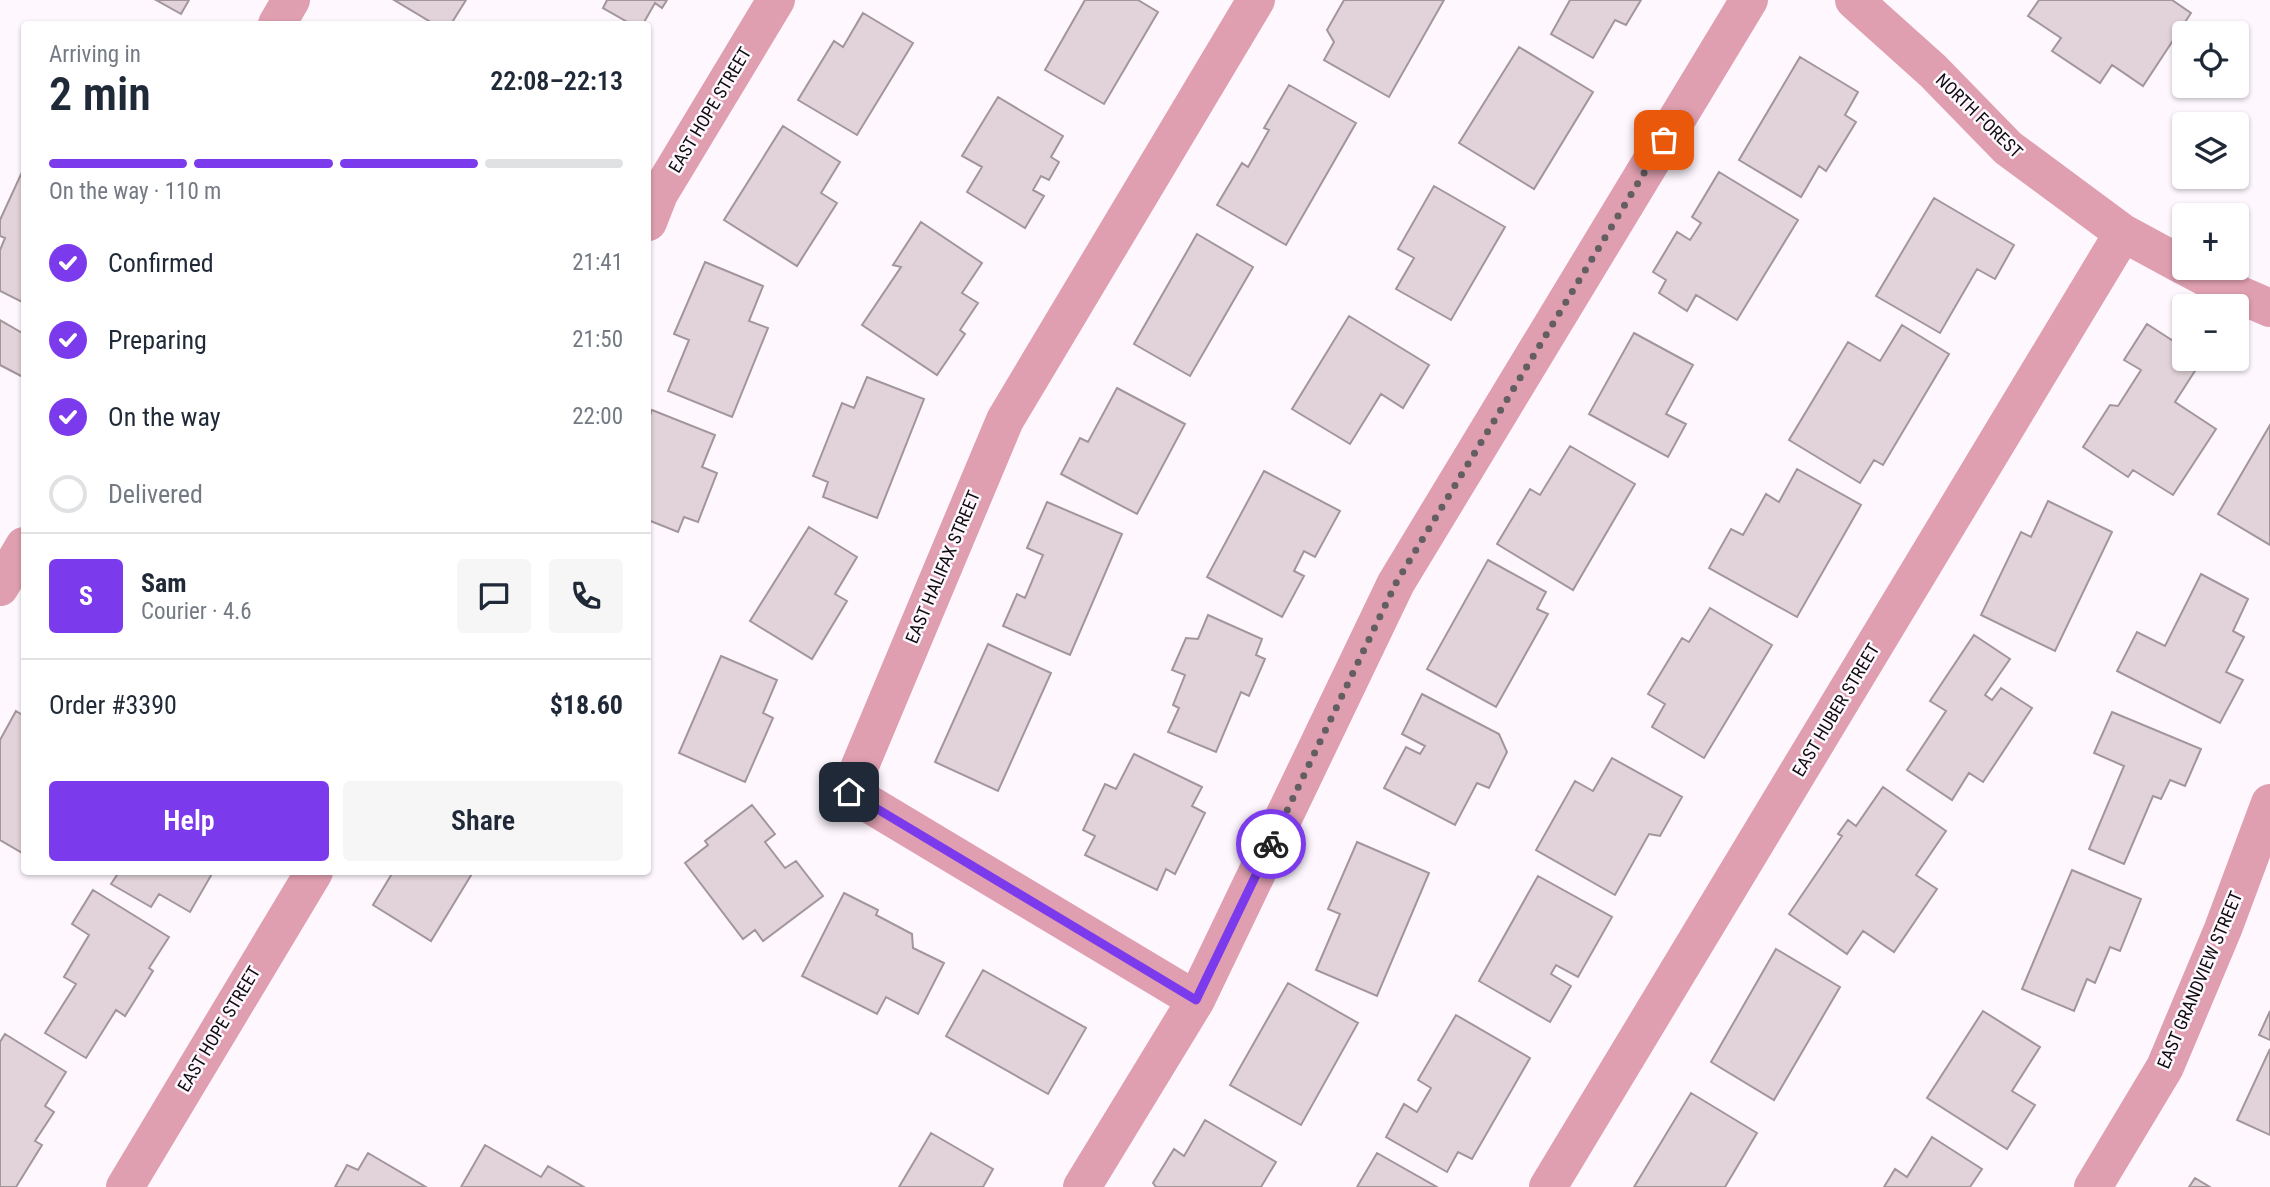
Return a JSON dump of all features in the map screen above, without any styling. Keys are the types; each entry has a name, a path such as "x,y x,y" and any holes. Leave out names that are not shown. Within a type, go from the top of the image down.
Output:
{"street":[{"path":"278,21 291,0"},
{"name":"EAST HOPE STREET","path":"651,215 660,194 776,0"},
{"name":"EAST HALIFAX STREET","path":"1196,1000 849,792 1005,420 1256,0"},
{"path":"1082,1187 1196,1000 1396,583 1749,0"},
{"name":"NORTH FOREST","path":"1854,0 1933,71 2008,148 2123,233 2172,259"},
{"name":"EAST HUBER STREET","path":"1548,1187 2123,233"},
{"name":"NORTH FOREST","path":"2210,280 2270,308"},
{"path":"0,587 21,551"},
{"name":"EAST GRANDVIEW STREET","path":"2093,1187 2165,1067 2223,929 2270,803"},
{"name":"EAST HOPE STREET","path":"125,1187 312,875"}],"building":[{"path":"156,0 189,0 181,14"},
{"path":"394,0 466,0 453,21 429,21"},
{"path":"607,0 667,0 662,8 655,3 645,21 626,21 603,8"},
{"path":"1085,0 1138,0 1158,12 1104,104 1045,70"},
{"path":"1344,0 1444,0 1389,97 1324,60 1334,42 1327,30"},
{"path":"1570,0 1641,0 1626,25 1615,20 1593,58 1551,34"},
{"path":"2039,0 2172,0 2191,13 2186,21 2172,21 2172,42 2143,86 2112,65 2100,83 2052,51 2061,38 2028,16"},
{"path":"863,13 913,43 857,135 798,100 834,41 843,47"},
{"path":"1519,47 1593,92 1534,189 1459,143"},
{"path":"1800,57 1858,92 1845,115 1856,122 1826,171 1819,166 1801,197 1739,160"},
{"path":"1289,85 1356,123 1286,245 1217,205 1242,163 1248,167 1269,130 1264,128"},
{"path":"998,97 1063,136 1051,157 1059,162 1049,180 1041,176 1033,190 1044,196 1025,228 967,192 982,167 962,156"},
{"path":"783,126 840,162 821,193 837,203 797,266 724,220"},
{"path":"1719,172 1798,220 1737,320 1696,295 1687,311 1659,293 1666,280 1653,272 1677,232 1690,240 1701,223 1692,217"},
{"path":"21,174 21,302 0,291 0,250 5,238 0,236 0,220"},
{"path":"1434,186 1505,227 1451,320 1396,289 1414,258 1398,249"},
{"path":"1934,198 2014,245 1995,279 1977,269 1940,333 1876,296"},
{"path":"921,222 982,263 962,293 978,303 960,330 965,334 937,375 862,325 901,267 893,265"},
{"path":"1197,234 1253,267 1190,376 1134,344"},
{"path":"705,262 763,286 749,321 768,328 732,417 668,391 689,340 674,334"},
{"path":"1349,316 1429,365 1403,408 1381,394 1350,444 1292,409"},
{"path":"0,320 21,332 21,376 0,365"},
{"path":"2147,324 2172,340 2172,371 2195,371 2175,402 2216,429 2173,495 2133,470 2128,477 2083,447 2110,405 2118,406 2141,370 2124,360"},
{"path":"1902,325 1949,354 1883,465 1874,460 1860,483 1789,440 1848,342 1880,361"},
{"path":"1634,333 1693,365 1666,414 1686,424 1668,457 1589,414"},
{"path":"867,377 924,399 877,518 823,497 828,482 813,476 842,403 854,408"},
{"path":"1117,388 1185,424 1137,514 1061,474 1080,438 1088,442"},
{"path":"652,410 715,435 702,467 717,473 698,522 684,517 678,532 651,521"},
{"path":"2270,425 2270,545 2218,514"},
{"path":"1570,446 1635,484 1573,590 1497,544 1530,489 1540,495"},
{"path":"1797,469 1861,505 1797,617 1709,568 1731,529 1743,535 1766,494 1779,502"},
{"path":"1264,471 1340,511 1315,557 1304,551 1294,571 1304,576 1282,617 1207,577"},
{"path":"2048,501 2112,532 2055,651 1981,615 2021,532 2031,537"},
{"path":"1047,502 1122,534 1070,655 1003,626 1017,594 1025,598 1043,555 1027,548"},
{"path":"809,527 857,557 835,594 847,601 812,659 750,621"},
{"path":"1488,560 1546,592 1537,609 1548,614 1496,707 1427,669"},
{"path":"2201,574 2248,599 2233,631 2244,637 2226,672 2243,680 2220,723 2117,671 2137,632 2165,646"},
{"path":"1710,608 1772,645 1704,758 1652,727 1665,704 1648,694 1682,638 1689,642"},
{"path":"1208,615 1262,639 1256,655 1265,659 1249,696 1241,692 1216,752 1168,732 1179,708 1173,705 1185,675 1172,670 1186,638 1198,639"},
{"path":"1974,635 2010,659 1985,695 1992,700 2001,688 2032,708 1983,782 1969,773 1952,800 1907,770 1946,711 1930,701"},
{"path":"988,644 1051,673 998,791 935,762"},
{"path":"721,656 777,680 763,713 773,718 745,782 679,753"},
{"path":"1422,694 1499,734 1507,752 1489,788 1477,783 1455,825 1384,788 1406,747 1420,754 1425,746 1402,734"},
{"path":"16,711 21,714 21,852 0,840 0,740"},
{"path":"2112,712 2201,749 2185,786 2170,780 2161,799 2153,796 2124,864 2089,849 2124,766 2094,753"},
{"path":"1134,754 1202,787 1192,806 1205,813 1175,874 1166,869 1157,890 1085,855 1095,836 1083,830 1105,784 1116,789"},
{"path":"1612,758 1682,797 1660,836 1649,834 1615,895 1536,850 1575,781 1593,791"},
{"path":"1883,787 1946,831 1916,875 1937,889 1894,952 1863,931 1847,954 1789,914 1842,836 1838,834 1848,820 1856,826"},
{"path":"752,805 775,834 765,842 785,868 796,861 823,896 763,941 755,930 743,939 685,863 708,845 705,841"},
{"path":"1357,842 1429,873 1377,996 1316,970 1340,914 1328,909"},
{"path":"2072,870 2141,899 2120,951 2110,947 2095,983 2087,979 2074,1011 2022,989"},
{"path":"117,875 211,875 190,912 159,894 151,907 111,884"},
{"path":"391,875 471,875 431,941 373,905"},
{"path":"1538,876 1612,917 1578,977 1556,965 1551,974 1571,986 1550,1022 1479,981"},
{"path":"93,890 169,937 149,968 153,971 125,1016 116,1010 86,1058 45,1033 76,984 64,977 89,935 72,924"},
{"path":"844,893 878,910 876,915 912,934 913,948 944,963 918,1014 886,997 877,1014 802,976"},
{"path":"1776,949 1840,987 1774,1100 1711,1062"},
{"path":"983,970 1086,1028 1048,1094 946,1036"},
{"path":"1288,983 1358,1023 1301,1125 1230,1085"},
{"path":"1983,1011 2040,1047 2012,1091 2035,1105 2007,1149 1927,1098"},
{"path":"2270,1011 2270,1040 2259,1035"},
{"path":"1456,1015 1530,1058 1472,1159 1458,1152 1447,1172 1386,1137 1404,1104 1417,1112 1431,1088 1418,1080"},
{"path":"5,1034 66,1072 45,1106 54,1112 35,1141 42,1145 16,1187 0,1187 0,1042"},
{"path":"2270,1049 2270,1135 2237,1120"},
{"path":"1691,1093 1757,1133 1725,1187 1634,1187"},
{"path":"1205,1120 1276,1162 1261,1187 1156,1187 1153,1183 1174,1149 1184,1156"},
{"path":"931,1133 993,1169 983,1187 899,1187"},
{"path":"1932,1137 1982,1169 1970,1187 1884,1187 1895,1169 1907,1177"},
{"path":"485,1145 541,1177 548,1166 584,1187 461,1187"},
{"path":"368,1153 426,1187 335,1187 347,1165 358,1170"},
{"path":"1377,1153 1437,1187 1357,1187"},
{"path":"2195,1178 2210,1187 2189,1187"}],"way so far":[{"path":"1271,844 1396,583 1664,140"}],"route":[{"path":"849,792 1196,1000 1271,844"}]}
